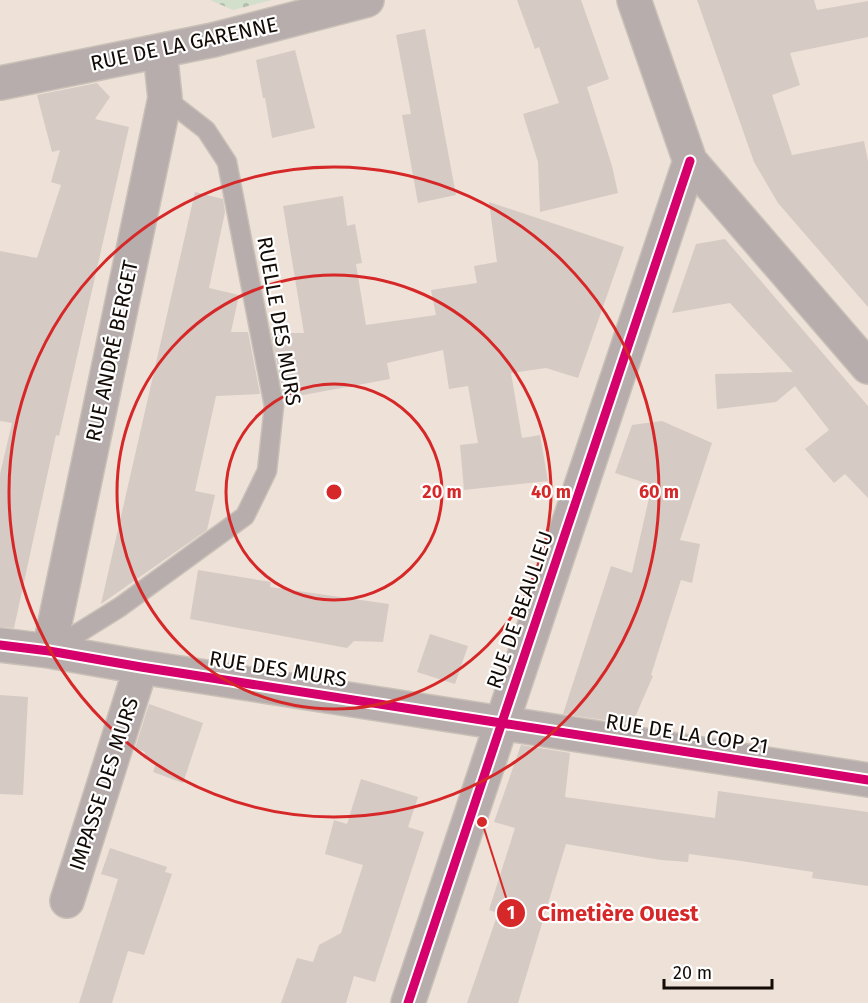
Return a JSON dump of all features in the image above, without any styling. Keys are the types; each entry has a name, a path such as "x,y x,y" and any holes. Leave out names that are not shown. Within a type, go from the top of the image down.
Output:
{"street":[{"name":"RUE DE LA GARENNE","path":"0,83 213,40 367,0"},
{"path":"634,0 690,160 868,367"},
{"name":"RUE ANDRÉ BERGET","path":"49,651 165,98 160,51"},
{"name":"RUE DE BEAULIEU","path":"408,1003 690,160"},
{"name":"RUE DES MURS","path":"0,645 501,723"},
{"name":"IMPASSE DES MURS","path":"67,901 141,667"},
{"name":"RUE DE LA COP 21","path":"501,723 868,780"}],"lane":[{"name":"RUELLE DES MURS","path":"49,651 120,607 245,516 267,471 274,406 227,162 206,130 165,98"}],"green space":[{"path":"210,0 272,0 233,10"}],"building":[{"path":"517,0 581,0 609,79 587,87 612,166 618,193 540,212 538,162 523,114 559,103 539,47 535,49"},
{"path":"697,0 814,0 817,10 868,1 868,37 790,53 800,85 772,95 792,155 864,141 868,161 868,307 778,203 754,162"},
{"path":"425,29 456,195 418,203 402,115 411,114 396,35"},
{"path":"295,50 315,128 272,138 256,60"},
{"path":"97,83 110,97 95,119 129,127 59,436 56,435 14,628 0,627 0,474 12,423 0,421 0,251 37,258 61,185 51,182 60,150 52,152 37,95"},
{"path":"195,192 223,199 225,212 209,288 239,295 231,332 248,332 260,394 216,396 195,491 215,495 207,530 101,604"},
{"path":"343,196 347,226 355,224 362,263 356,264 366,325 436,315 431,290 477,283 474,266 497,262 489,202 624,247 578,378 546,368 511,373 522,438 540,435 548,481 464,490 460,445 478,443 468,386 449,389 443,350 387,363 390,379 287,398 286,393 283,393 271,333 304,333 283,206"},
{"path":"725,239 868,406 868,498 845,474 834,483 805,449 829,430 795,386 776,402 717,409 715,374 793,372 730,303 672,313 696,244"},
{"path":"662,421 712,443 680,540 700,544 692,583 681,580 651,675 653,676 632,724 563,714 611,566 632,573 652,485 615,473 632,425"},
{"path":"198,570 271,582 270,587 389,604 383,642 354,641 347,648 190,619"},
{"path":"430,634 468,646 455,684 417,672"},
{"path":"0,695 28,697 23,795 0,794"},
{"path":"149,704 203,723 183,783 153,772 156,763 143,758 145,752 135,748"},
{"path":"521,745 570,753 565,797 715,818 718,791 868,812 868,886 812,878 813,872 741,861 689,854 688,862 661,860 566,844 518,1003 467,1003 498,913 489,910 515,828 494,822"},
{"path":"361,779 418,797 408,827 424,832 375,982 354,976 346,1003 281,1003 297,958 313,962 319,945 341,933 363,865 325,854 334,820 347,824"},
{"path":"110,848 167,867 165,872 172,874 144,955 128,951 112,1003 79,1003 118,879 101,874"}],"cycle path":[{"path":"408,1003 690,161"},
{"path":"0,645 868,780"}],"place":[{"name":"Cimetière Ouest","path":"482,822"}]}
